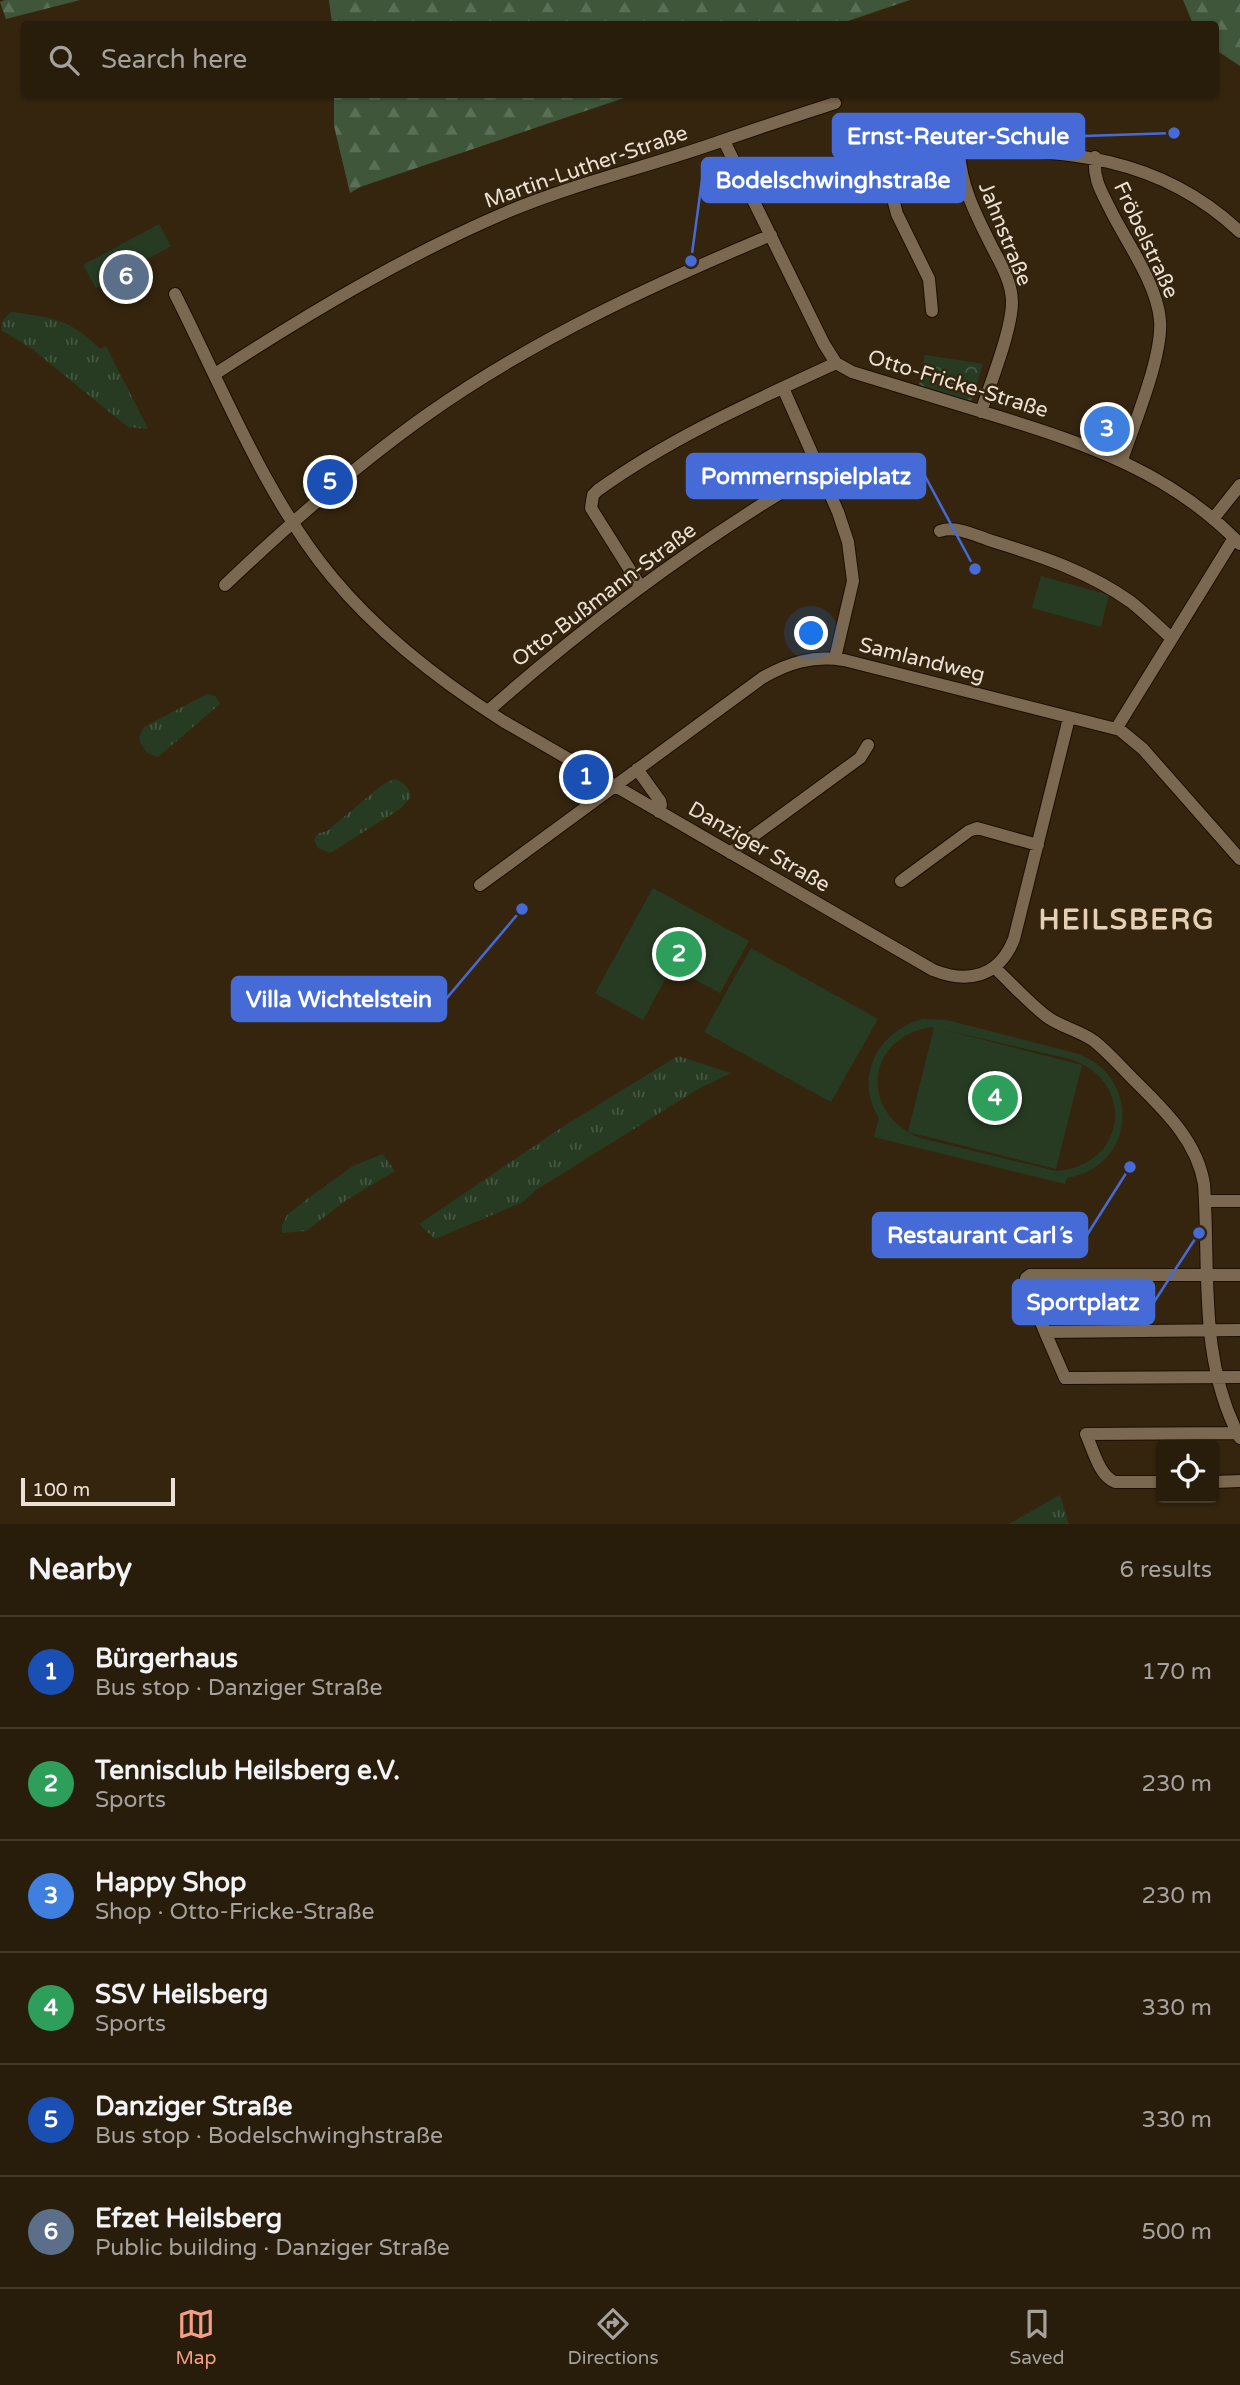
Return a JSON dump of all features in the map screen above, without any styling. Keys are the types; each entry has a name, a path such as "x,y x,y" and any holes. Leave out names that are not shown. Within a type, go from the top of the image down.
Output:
{"street":[{"name":"Martin-Luther-Straße","path":"215,374 359,285 509,211 580,185 724,141 835,103"},
{"name":"Otto-Fricke-Straße","path":"724,141 824,344 836,363 852,372 1059,435 1122,460 1164,483 1213,519 1237,541"},
{"name":"Jahnstraße","path":"959,151 961,176 967,195 1006,277 1012,301 1009,323 981,412"},
{"path":"754,198 820,168 881,154 1044,151 1095,158 1136,168 1181,189 1211,208 1240,232"},
{"path":"881,154 897,214 929,279 932,311"},
{"name":"Fröbelstraße","path":"1095,158 1096,180 1153,291 1160,322 1156,356 1122,460"},
{"path":"225,585 292,522 405,431 493,372 624,299 771,235"},
{"name":"Danziger Straße","path":"175,294 265,474 292,522 331,576 369,617 436,674 488,711 933,970 960,978 977,976 995,968"},
{"path":"640,586 594,515 591,508 593,495 663,447 757,399 836,363"},
{"path":"783,388 844,527 852,572 850,596 835,658"},
{"name":"Otto-Bußmann-Straße","path":"488,711 555,653 640,586 761,504 819,470"},
{"path":"1213,519 1240,485"},
{"path":"940,531 950,528 963,532 1045,558 1089,577 1131,602 1171,638"},
{"path":"1116,729 1171,638 1237,541"},
{"name":"Samlandweg","path":"481,885 773,671 805,660 835,658 1126,733 1240,859"},
{"path":"1069,718 1014,939 995,968 1054,1022 1092,1040 1149,1095 1191,1146 1202,1173 1206,1201 1210,1330 1218,1377 1239,1436 1086,1434 1104,1475 1109,1480 1156,1482"},
{"path":"730,853 860,758 868,744"},
{"path":"637,769 660,801 662,805 659,812"},
{"path":"901,881 969,831 977,828 1038,845"},
{"path":"1206,1201 1240,1201"},
{"path":"1240,1275 1030,1275 1026,1278 1027,1288 1065,1378 1240,1377"},
{"path":"1045,1332 1240,1330"},
{"path":"1219,1482 1240,1481"}],"green space":[{"path":"80,0 6,19 0,2"},
{"path":"329,0 910,0 848,21 332,21"},
{"path":"1183,0 1240,0 1240,66 1219,52 1219,21 1192,21"},
{"path":"334,98 624,98 360,187 350,193 334,126"},
{"path":"159,224 171,246 96,288 83,265"},
{"path":"11,312 60,321 79,331 100,349 106,346 148,429 128,427 32,349 1,330 3,320"},
{"path":"925,355 983,364 971,402 919,385"},
{"path":"1041,576 1109,595 1101,627 1032,608"},
{"path":"207,694 215,696 220,704 158,757 145,750 139,737 144,727"},
{"path":"394,779 405,785 411,797 400,809 330,853 318,848 314,840 317,834 327,831 381,786"},
{"path":"653,888 749,941 720,993 672,967 643,1020 595,993"},
{"path":"751,948 878,1019 831,1102 704,1032"},
{"path":"923,1019 947,1020 1075,1053 1097,1064 1112,1080 1120,1099 1122,1119 1118,1139 1107,1157 1090,1170 1067,1178 1065,1184 874,1137 879,1118 869,1087 870,1072 883,1044 907,1025","holes":["931,1027 934,1028 908,1131 900,1127 887,1112 879,1095 878,1077 882,1060 893,1045 909,1034","937,1028 1070,1059 1082,1065","1082,1065 1092,1070 1106,1085 1114,1103 1115,1121 1109,1139 1098,1154 1080,1166 1056,1171 920,1138 911,1133 1056,1169"]},
{"path":"678,1056 731,1073 698,1089 536,1190 523,1202 435,1239 419,1224 567,1124"},
{"path":"383,1154 395,1171 348,1199 306,1231 282,1233 282,1225 287,1215 306,1200 353,1166"},
{"path":"1060,1495 1069,1524 1009,1524"}],"place":[{"name":"Ernst-Reuter-Schule","path":"1174,133"},
{"name":"Bodelschwinghstraße","path":"691,261"},
{"name":"Efzet Heilsberg","path":"126,277"},
{"name":"Happy Shop","path":"1107,429"},
{"name":"Danziger Straße","path":"330,482"},
{"name":"Pommernspielplatz","path":"975,569"},
{"name":"Bürgerhaus","path":"586,777"},
{"name":"Villa Wichtelstein","path":"522,909"},
{"name":"Tennisclub Heilsberg e.V.","path":"679,954"},
{"name":"SSV Heilsberg","path":"995,1098"},
{"name":"Restaurant Carl´s","path":"1130,1167"},
{"name":"Sportplatz","path":"1199,1233"}],"district":[{"name":"HEILSBERG","path":"1127,920"}]}
